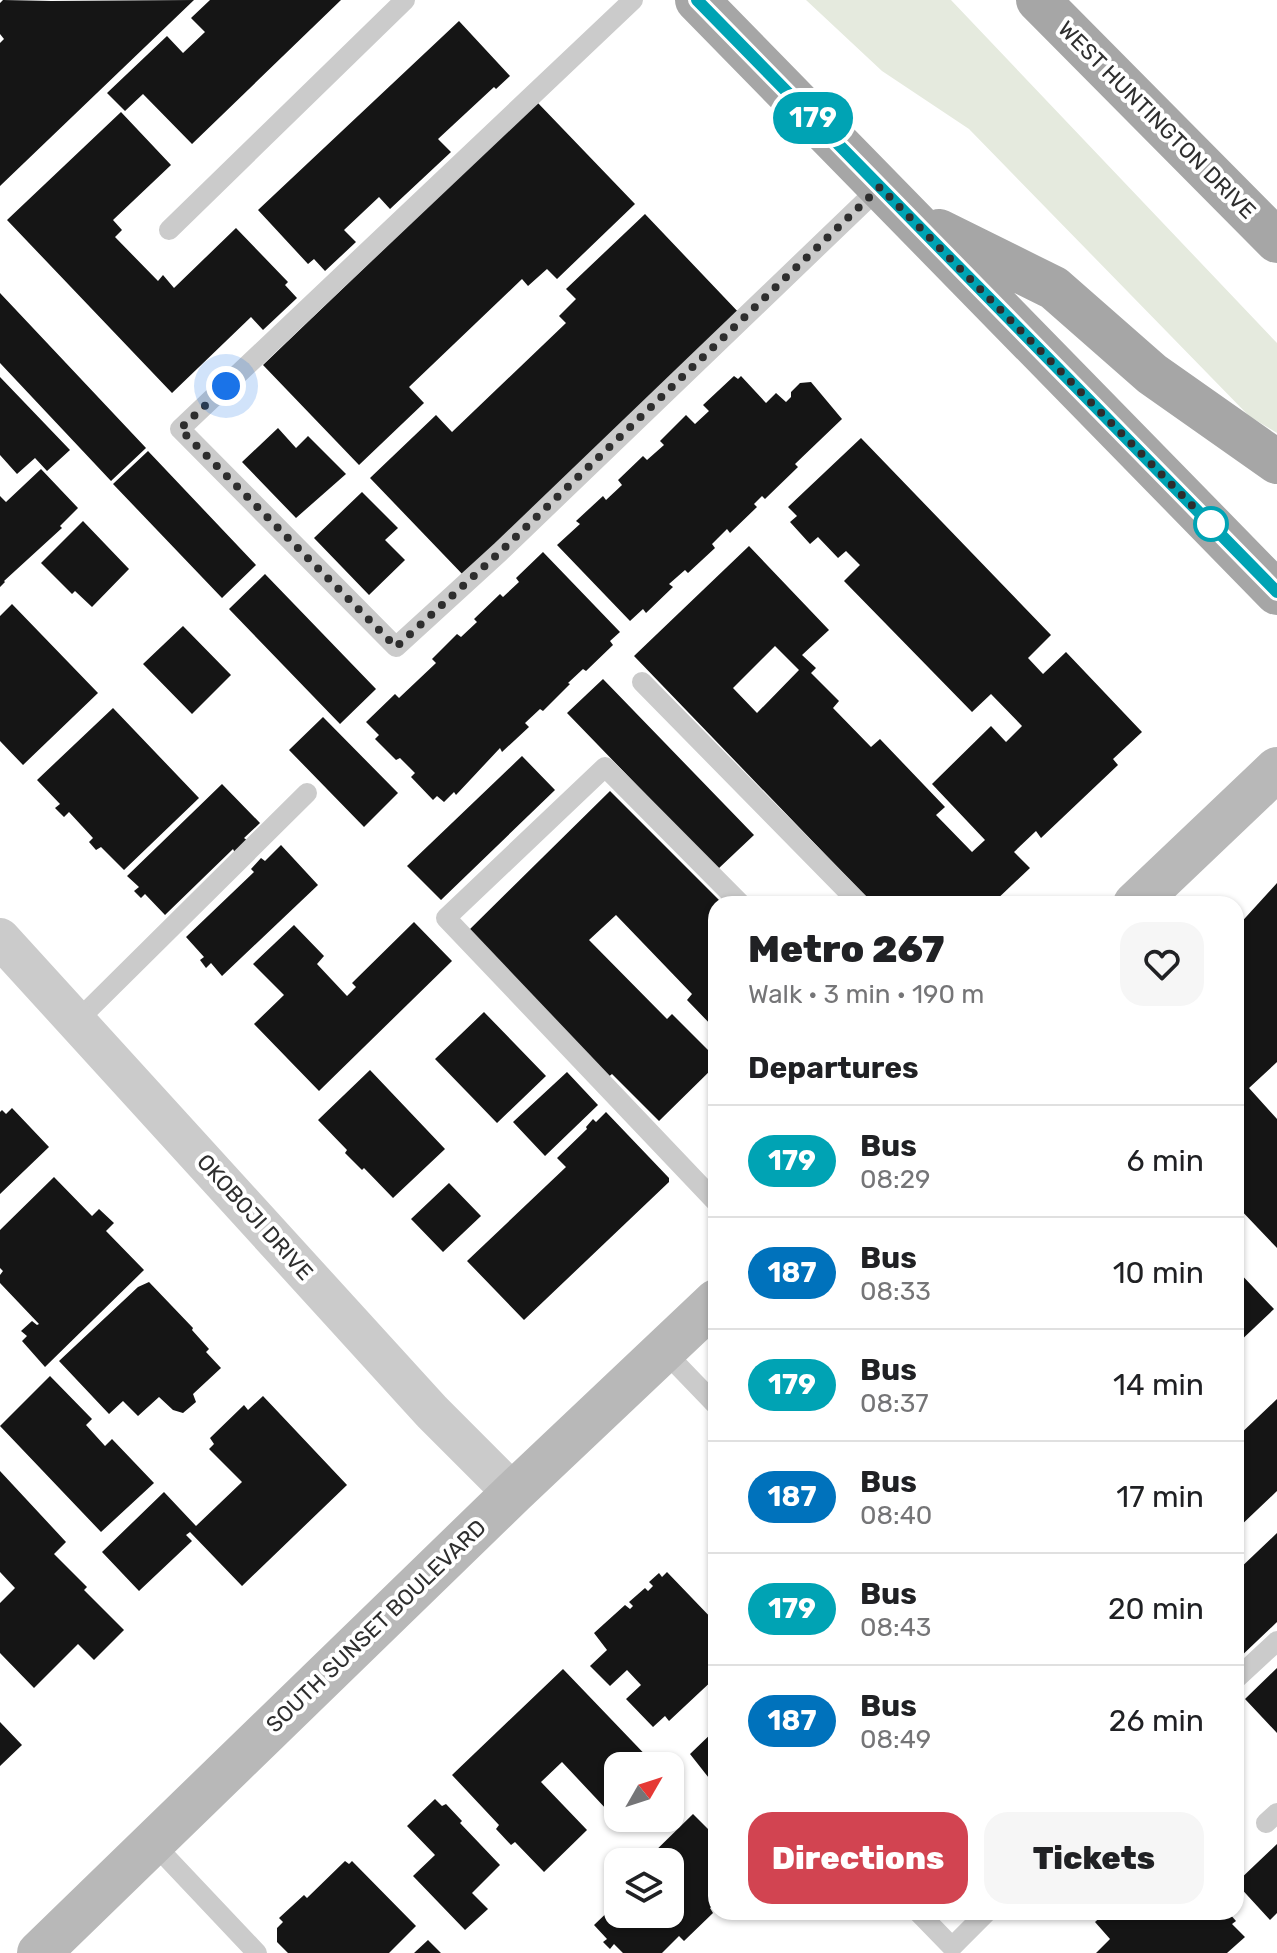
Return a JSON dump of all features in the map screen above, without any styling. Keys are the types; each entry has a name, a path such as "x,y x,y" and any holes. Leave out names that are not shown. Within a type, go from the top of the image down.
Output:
{"main road":[{"path":"697,0 1277,593"},
{"name":"WEST HUNTINGTON DRIVE","path":"1038,0 1277,241"},
{"path":"894,202 1054,288 1152,374 1277,462"},
{"path":"1143,896 1277,769"},
{"name":"SOUTH SUNSET BOULEVARD","path":"39,1953 513,1493 708,1309"}],"street":[{"name":"OKOBOJI DRIVE","path":"0,938 432,1412 513,1493"}],"lane":[{"path":"169,230 405,0"},
{"path":"633,0 180,429 396,647 894,202"},
{"path":"642,682 852,896"},
{"path":"708,1194 544,1025 446,918 605,767 733,896"},
{"path":"77,1021 307,793"},
{"path":"664,1351 708,1397"},
{"path":"1244,1672 1277,1641"},
{"path":"153,1843 257,1953"},
{"path":"926,1920 952,1947 979,1920"}],"shaded area":[{"path":"806,0 951,0 1277,343 1277,433 1249,416 969,129 882,71"}],"building":[{"path":"3,0 194,0 0,186 0,43 4,39 0,34 0,3"},
{"path":"210,0 341,0 192,144 143,94 125,111 107,93 167,36 183,53 205,32 191,18"},
{"path":"459,21 510,76 438,139 451,152 390,209 379,197 344,230 356,242 325,271 314,259 308,264 258,210"},
{"path":"537,102 635,204 557,279 547,269 528,286 522,279 409,387 424,403 359,465 263,365"},
{"path":"121,112 171,165 113,220 122,230 115,237 158,281 163,275 174,288 236,228 288,282 285,285 297,298 263,330 251,317 172,393 7,220"},
{"path":"645,214 742,316 466,578 370,478 436,415 452,432 566,323 559,316 576,299 566,289"},
{"path":"0,293 146,448 111,481 0,363"},
{"path":"734,376 738,379 741,376 766,403 776,393 786,402 800,383 811,382 842,419 795,464 798,467 765,499 762,496 754,504 757,507 730,533 727,529 712,544 715,548 688,573 685,570 669,584 673,587 646,613 643,609 630,621 557,545 580,524 576,521 603,496 606,500 622,485 618,480 643,456 647,460 664,445 660,441 686,415 695,424 709,411 703,405"},
{"path":"0,377 70,450 47,471 35,458 17,474 0,455"},
{"path":"278,428 296,448 308,436 346,474 296,518 242,462"},
{"path":"861,438 1051,635 1028,658 1043,674 1066,652 1142,732 1113,759 1118,765 1041,838 1036,831 1014,852 1030,868 1000,896 865,896 634,656 749,546 829,630 802,655 816,668 811,673 839,701 833,708 871,747 880,739 945,807 936,815 972,852 985,840 932,784 991,726 1006,742 1022,726 991,694 972,712 844,581 860,565 846,551 838,558 818,537 810,544 790,522 797,516 788,507","holes":["775,646 799,670 757,713 733,688"]},
{"path":"148,451 256,565 222,598 113,484"},
{"path":"41,469 78,508 60,526 62,528 0,587 0,496 6,502"},
{"path":"362,492 398,528 385,540 405,560 369,595 314,538"},
{"path":"83,521 129,569 92,607 75,591 72,594 41,563"},
{"path":"543,552 620,632 610,641 613,645 586,671 583,669 568,683 543,711 540,709 525,723 529,727 502,752 500,748 456,795 454,792 444,802 437,796 433,800 411,777 415,773 400,758 396,760 375,739 379,735 366,722 395,694 399,698 436,663 432,659 457,634 461,637 477,622 474,619 500,594 503,597 519,582 516,578"},
{"path":"265,574 376,689 340,724 229,609"},
{"path":"12,604 98,693 23,765 0,741 0,616"},
{"path":"183,626 231,675 192,714 143,664"},
{"path":"603,679 754,835 718,869 567,713"},
{"path":"113,708 199,798 124,870 101,847 96,850 89,842 93,838 69,812 64,817 55,808 60,804 37,780"},
{"path":"323,717 398,793 364,827 289,750"},
{"path":"522,756 555,790 441,900 407,866"},
{"path":"222,784 260,823 244,838 248,841 235,853 233,849 165,915 145,894 141,898 134,891 139,887 127,876"},
{"path":"610,791 715,896 708,896 708,1022 687,1000 692,994 616,915 589,940 667,1019 672,1014 708,1050 708,1073 659,1121 612,1074 607,1078 467,932"},
{"path":"281,845 318,885 222,976 211,963 206,968 200,960 204,957 186,937 254,872 251,869 261,858 265,861"},
{"path":"1277,883 1277,1062 1249,1088 1277,1119 1277,1248 1244,1213 1244,919"},
{"path":"414,922 452,961 319,1091 254,1024 284,995 253,964 294,925 324,956 317,964 347,996 356,987 352,983"},
{"path":"484,1012 546,1076 497,1123 435,1059"},
{"path":"370,1070 445,1149 393,1198 345,1153 347,1150 318,1120"},
{"path":"567,1072 598,1105 545,1156 513,1122"},
{"path":"12,1108 49,1147 0,1194 0,1112 2,1110 6,1114"},
{"path":"606,1112 669,1178 669,1182 524,1320 467,1261 566,1167 557,1158 593,1119 596,1122"},
{"path":"54,1177 92,1216 99,1209 114,1223 106,1231 144,1270 45,1367 22,1341 27,1336 21,1331 32,1321 39,1324 0,1283 3,1271 0,1268 0,1230"},
{"path":"449,1183 481,1216 443,1252 411,1219"},
{"path":"1244,1277 1274,1309 1244,1337"},
{"path":"149,1282 193,1328 209,1349 206,1352 221,1368 193,1394 196,1402 183,1413 173,1410 159,1397 138,1416 123,1401 109,1414 59,1361 138,1287"},
{"path":"50,1376 92,1419 86,1425 105,1446 112,1439 154,1483 101,1532 0,1426"},
{"path":"263,1396 347,1485 242,1586 190,1532 186,1535 192,1541 139,1591 102,1552 164,1492 196,1526 242,1482 209,1449 214,1444 210,1438 244,1405 248,1410"},
{"path":"1277,1399 1277,1491 1244,1522 1244,1430"},
{"path":"0,1471 66,1542 54,1554 124,1630 94,1660 78,1644 34,1688 0,1653 0,1603 15,1588 0,1572"},
{"path":"1277,1533 1277,1622 1244,1653 1244,1564"},
{"path":"667,1572 708,1615 708,1684 669,1721 665,1716 653,1727 626,1699 641,1685 627,1670 610,1686 590,1666 607,1650 594,1633 625,1605 630,1609 633,1606 629,1602 645,1588 648,1591 653,1586 649,1582 659,1573 662,1577"},
{"path":"1277,1668 1277,1733 1245,1699"},
{"path":"563,1669 643,1752 604,1752 604,1807 562,1762 541,1782 587,1830 544,1872 515,1842 511,1845 496,1829 499,1825 452,1775"},
{"path":"0,1722 22,1745 0,1766"},
{"path":"708,1737 708,1777 690,1754"},
{"path":"435,1799 442,1806 446,1804 500,1865 472,1893 488,1909 465,1930 413,1876 435,1855 407,1826"},
{"path":"693,1814 708,1829 708,1918 684,1941 679,1936 662,1953 623,1953 614,1944 610,1949 603,1942 607,1939 594,1925 604,1915 604,1928 684,1928 684,1848 658,1848 675,1832 684,1832 684,1823"},
{"path":"1277,1844 1277,1913 1270,1920 1244,1892 1244,1875"},
{"path":"345,1861 349,1864 352,1861 416,1926 389,1953 288,1953 277,1942 277,1928 283,1922 279,1918 304,1895 307,1898"},
{"path":"1235,1920 1232,1924 1245,1937 1227,1953 1096,1953 1110,1939 1095,1922"},
{"path":"428,1940 441,1953 414,1953"}],"bus line":[{"name":"179","path":"697,0 1277,592"}],"route":[{"path":"226,386 180,429 396,647 500,552 880,187 1220,534 1211,524"}]}
